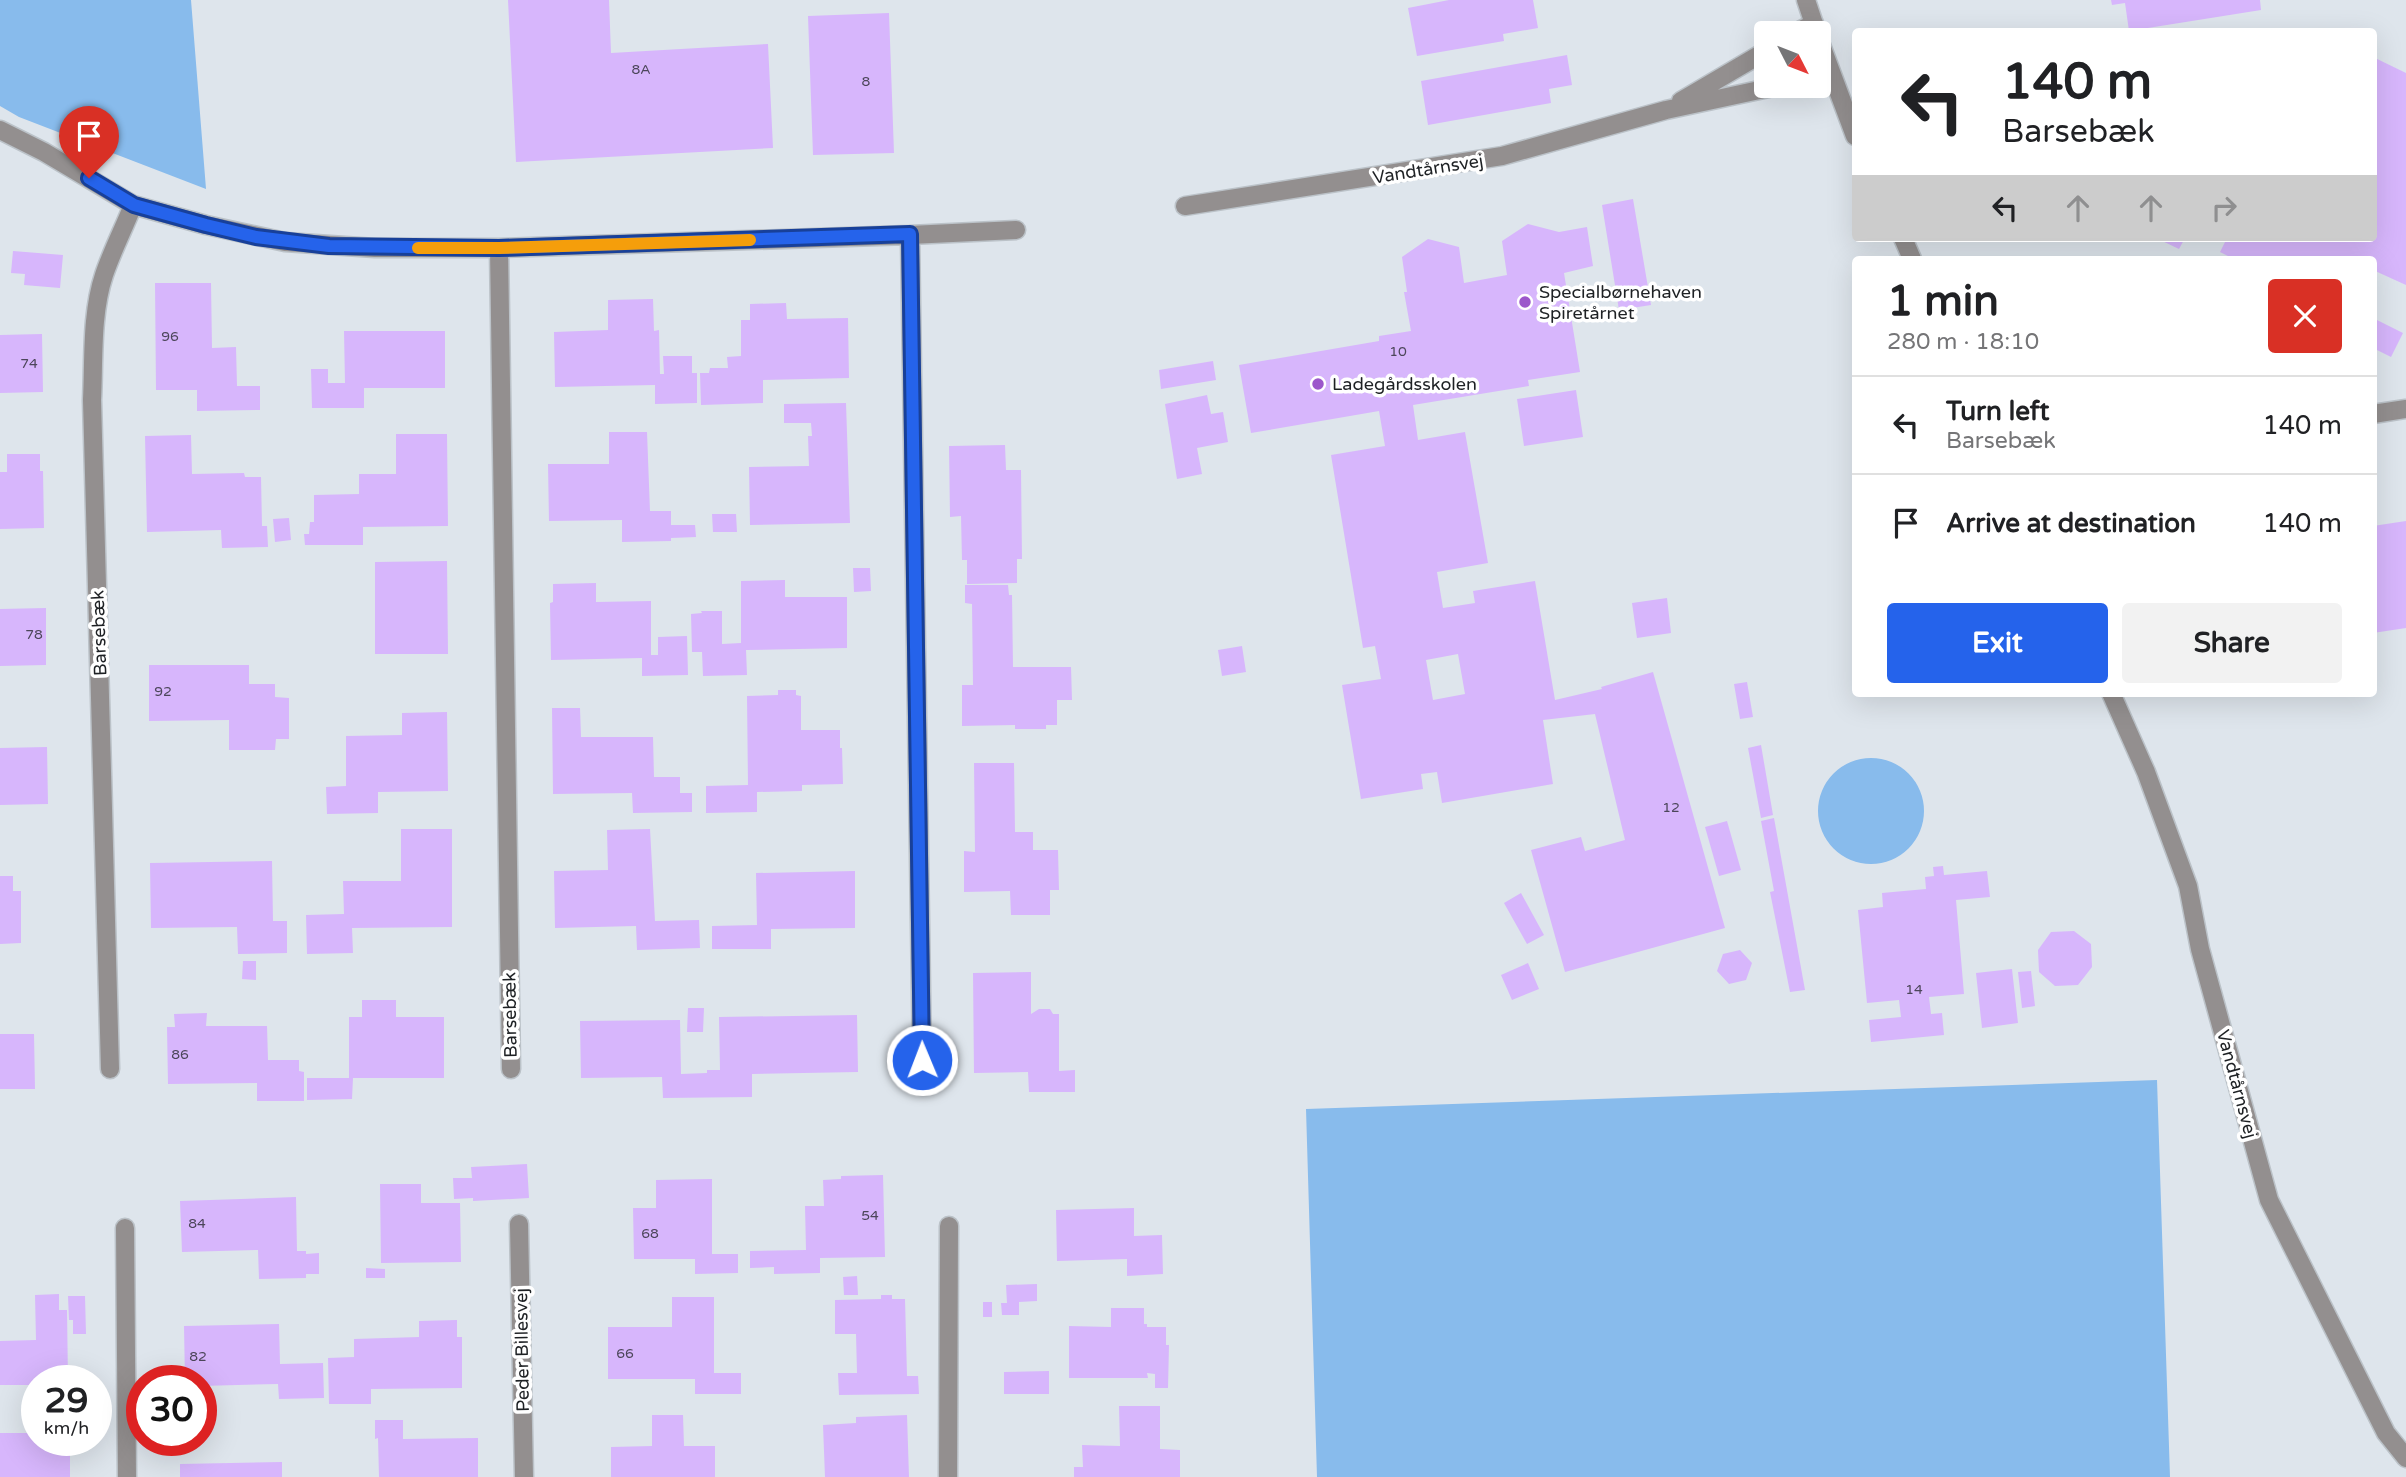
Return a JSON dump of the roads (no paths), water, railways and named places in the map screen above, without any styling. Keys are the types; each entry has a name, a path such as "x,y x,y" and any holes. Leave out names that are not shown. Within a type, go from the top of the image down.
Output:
{"street":[{"path":"1806,0 1813,21"},
{"name":"Vandtårnsvej","path":"1666,110 1754,58"},
{"path":"1831,89 1852,130"},
{"name":"Vandtårnsvej","path":"1185,205 1502,156 1666,110 1754,91"},
{"path":"0,130 44,152 134,205 206,225 285,242 375,247 499,248 1016,230"},
{"name":"Barsebæk","path":"110,1069 92,400 96,316 103,276 134,205"},
{"path":"910,234 922,1060"},
{"name":"Barsebæk","path":"499,248 511,1069"},
{"path":"2377,413 2406,409"},
{"name":"Vandtårnsvej","path":"2113,697 2146,772 2188,886 2200,949 2269,1200 2386,1433 2406,1458"},
{"name":"Peder Billesvej","path":"519,1224 524,1477"},
{"path":"948,1477 949,1226"},
{"path":"125,1228 127,1477"}],"place":[{"name":"Specialbørnehaven Spiretårnet","path":"1525,302"},
{"name":"Ladegårdsskolen","path":"1318,384"}]}
